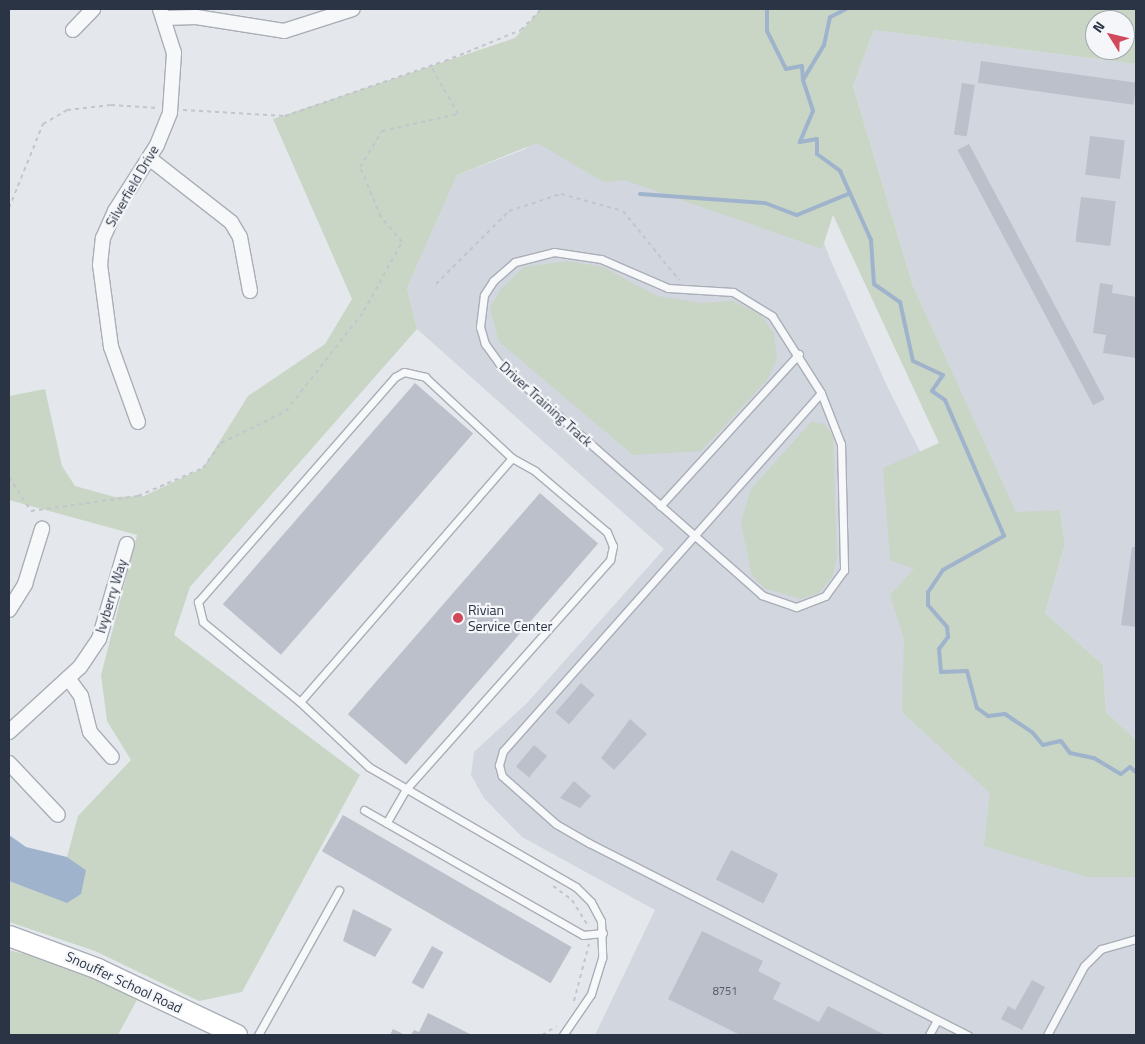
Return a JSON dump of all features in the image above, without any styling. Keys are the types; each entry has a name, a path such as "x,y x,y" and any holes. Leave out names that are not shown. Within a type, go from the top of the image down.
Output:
{"main road":[{"name":"Snouffer School Road","path":"9,936 98,968 237,1035"}],"street":[{"path":"74,30 93,9"},
{"path":"163,14 196,17 284,31 337,11 353,9"},
{"name":"Silverfield Drive","path":"138,422 111,347 100,265 103,238 115,211 149,158 170,109 174,53 163,14"},
{"path":"149,158 231,222 240,237 250,291"},
{"path":"9,610 21,594 42,529"},
{"name":"Ivyberry Way","path":"9,732 68,678 99,639 127,544"},
{"path":"68,678 81,696 90,732 112,757"},
{"path":"9,763 58,815"}],"lane":[{"name":"Driver Training Track","path":"554,252 594,257 646,281 689,291 732,292 748,298 772,316 799,354 821,393 841,444 847,544 838,584 811,604 779,605 693,537 499,363 485,344 479,309 493,281 503,270 534,255 554,252"},
{"path":"660,506 799,354"},
{"path":"386,823 406,789 610,560 613,546 607,532 535,472 512,458 425,378 404,372 395,377 204,593 197,612 203,622 300,702 369,767 406,789 576,887 591,902 603,933 602,958 591,994 563,1035"},
{"path":"821,393 503,751 502,776 556,824 589,843 968,1035"},
{"path":"300,702 512,458"},
{"path":"364,810 583,934 603,933"},
{"path":"258,1035 339,890"},
{"path":"1047,1035 1084,966 1101,949 1136,939"},
{"path":"929,1035 937,1020"}],"path":[{"path":"9,208 44,124 67,110 111,105 285,116 431,66 520,30 541,9"},
{"path":"9,477 31,511 138,496 203,468 221,443 286,412 364,311 402,242 381,217 360,167 382,131 458,114 431,66"},
{"path":"436,284 509,211 561,194 623,212 689,291"}],"shaded area":[{"path":"736,14 831,261 888,388 1093,794 1136,826 1136,1035 595,1035 655,910 522,837 484,798 471,775 474,752 527,703 664,549 417,329 407,288 457,175 523,150"},
{"path":"874,30 1085,57 1085,60 1105,60 1136,64 1136,740 1106,712 1103,665 1045,613 1065,544 1060,510 1016,513 913,286 853,86"}],"green space":[{"path":"541,9 1136,9 1136,64 1105,60 1135,60 1135,10 1085,10 1085,57 874,30 853,86 913,286 1016,512 1060,510 1065,544 1045,613 1103,665 1106,712 1136,740 1136,877 1087,877 984,846 990,793 902,712 904,639 890,595 914,569 890,560 883,468 939,443 833,215 822,249 624,180 604,182 537,143 457,175 407,288 417,329 190,587 174,635 360,775 242,992 199,1001 95,951 9,922 9,881 67,902 86,870 67,857 78,816 131,760 107,721 101,675 137,535 9,500 9,396 45,389 62,466 75,486 115,497 144,496 203,468 248,396 325,344 352,299 273,119 515,38"},
{"path":"568,261 603,267 657,296 700,303 732,301 760,314 774,333 777,359 767,380 701,451 633,455 499,342 490,308 501,289 524,267"},
{"path":"811,422 825,424 833,437 837,559 832,577 819,593 800,599 766,589 752,576 741,522 751,489"},
{"path":"9,950 69,966 138,998 118,1035 9,1035"}],"water":[{"path":"9,835 26,847 67,857 86,870 81,894 67,903 9,881"}],"building":[{"path":"981,61 1136,83 1133,105 978,83"},
{"path":"962,83 975,85 967,136 954,134"},
{"path":"1090,136 1125,140 1120,179 1085,175"},
{"path":"969,144 1105,399 1093,405 958,150"},
{"path":"1081,197 1116,201 1110,246 1076,242"},
{"path":"1100,283 1113,285 1112,293 1136,297 1136,358 1103,353 1106,335 1093,333"},
{"path":"415,383 473,434 281,655 223,604"},
{"path":"540,493 598,544 406,765 348,714"},
{"path":"1132,547 1136,547 1136,627 1121,625"},
{"path":"581,683 595,695 569,724 555,712"},
{"path":"630,719 647,734 614,770 601,758"},
{"path":"534,745 547,756 529,777 516,766"},
{"path":"574,781 591,796 580,808 560,798"},
{"path":"343,815 572,947 551,983 322,851"},
{"path":"731,850 778,874 763,903 716,879"},
{"path":"353,909 392,929 375,957 343,941"},
{"path":"702,931 763,961 758,971 781,983 773,999 819,1022 828,1006 885,1035 740,1035 668,999"},
{"path":"432,946 443,952 423,989 412,983"},
{"path":"1032,980 1045,987 1022,1030 1001,1019 1008,1006 1015,1010"},
{"path":"428,1013 470,1035 411,1035 414,1030 419,1032"},
{"path":"393,1029 405,1035 390,1035"}],"waterway":[{"path":"767,9 767,31 786,69 802,66 803,80"},
{"path":"846,9 830,17 824,45 803,80 813,111 800,142 817,139 817,154 840,171 871,240 874,284 900,302 913,361 943,375 932,391 945,400 1004,536 943,570 928,592 928,605 947,627 948,637 939,649 941,672 967,671 977,708 988,716 1005,714 1032,732 1043,745 1061,741 1070,753 1094,758 1121,774 1130,767 1136,772"},
{"path":"640,194 765,203 797,215 848,194"}],"place":[{"name":"Rivian Service Center","path":"458,618"}]}
